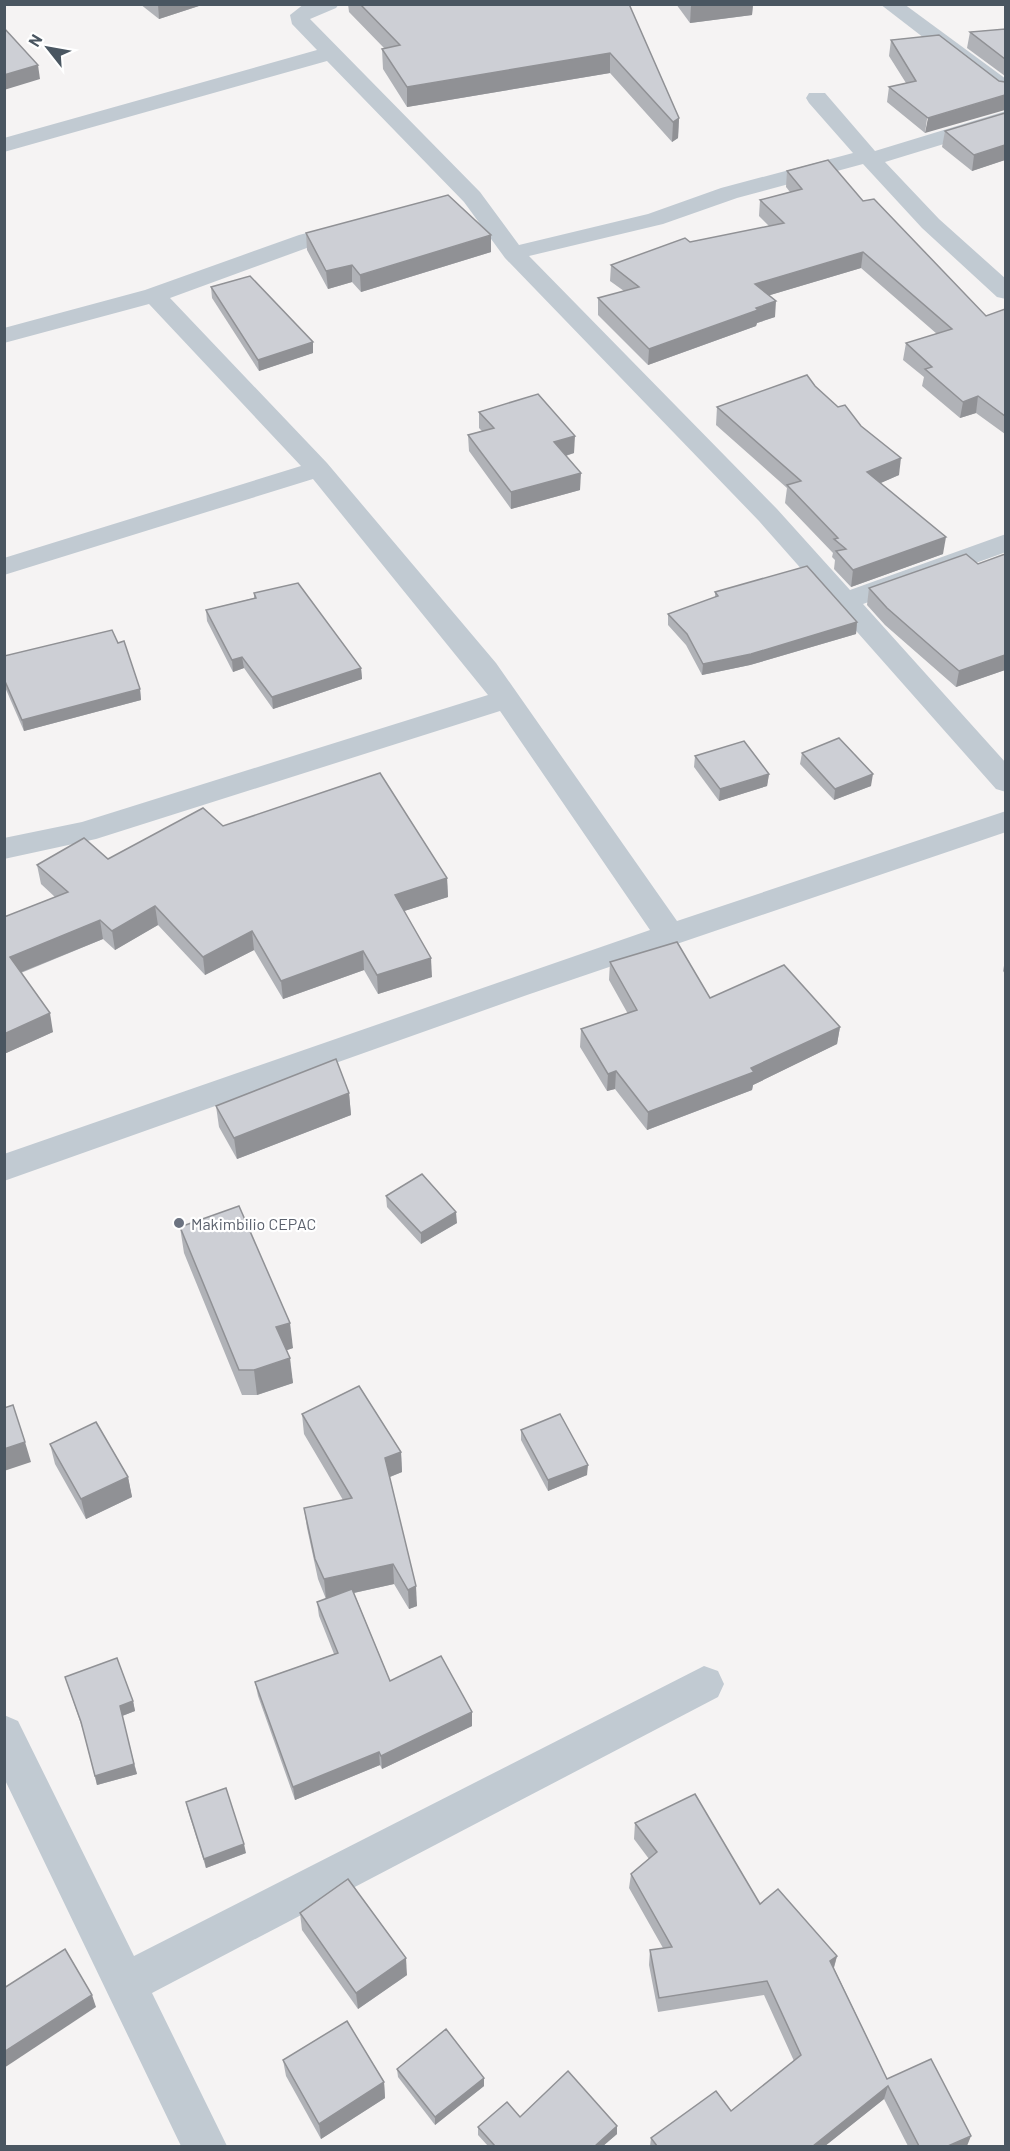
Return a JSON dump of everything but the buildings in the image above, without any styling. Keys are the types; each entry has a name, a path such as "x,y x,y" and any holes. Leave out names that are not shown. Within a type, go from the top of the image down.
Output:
{"street":[{"path":"329,4 308,10 300,15 299,20 461,200 768,515 1005,782"},
{"path":"890,4 1005,90"},
{"path":"4,145 331,53"},
{"path":"817,98 895,187 980,272 1005,292"},
{"path":"513,253 655,219 729,193 870,158 1005,118"},
{"path":"4,336 154,295 307,240 373,223"},
{"path":"154,295 318,470 486,670 670,935"},
{"path":"4,567 318,470"},
{"path":"843,602 1005,543"},
{"path":"4,849 85,832 506,699"},
{"path":"4,1168 670,935 1005,821"},
{"path":"125,1984 704,1684"},
{"path":"4,1734 204,2146"}],"place":[{"name":"Makimbilio CEPAC","path":"179,1223"}]}
